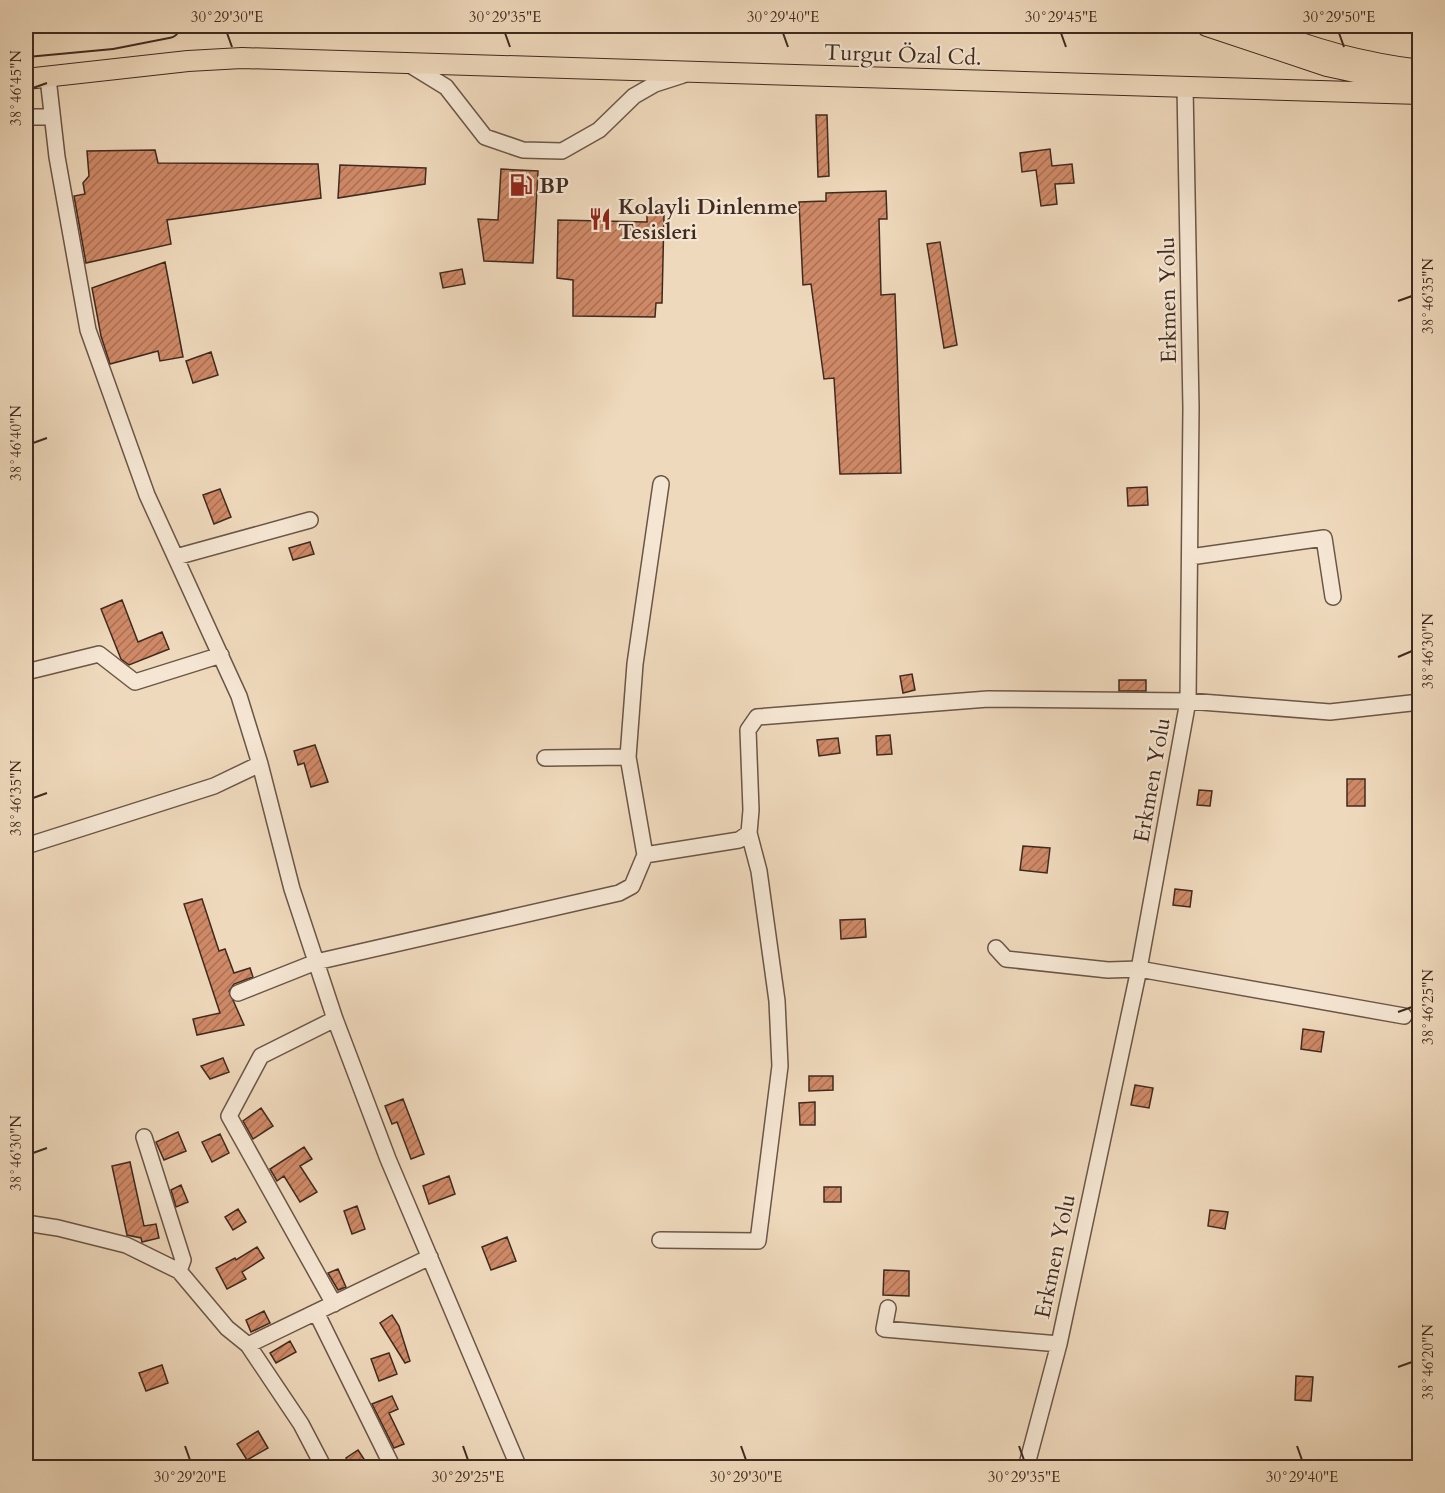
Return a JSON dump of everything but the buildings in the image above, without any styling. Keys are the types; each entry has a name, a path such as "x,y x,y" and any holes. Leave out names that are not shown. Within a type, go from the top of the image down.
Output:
{"highway":[{"path":"26,45 112,38 168,26"}],"main road":[{"path":"1207,26 1327,66 1419,87"},
{"path":"1258,26 1306,45 1391,67 1419,70"},
{"name":"Turgut Özal Cd.","path":"26,79 231,58 1419,94"}],"street":[{"path":"407,63 446,87 485,136 523,150 562,151 599,130 634,96 655,84 693,72"},
{"path":"48,78 51,117 88,330 147,495 239,696 260,764 292,889 335,1019 388,1159 519,1467"},
{"name":"Erkmen Yolu","path":"1026,1467 1059,1344 1139,969 1188,701 1191,408 1185,87"},
{"path":"26,117 51,117"},
{"path":"238,993 316,962 619,893 632,886 645,855 628,757 635,664 661,484"},
{"path":"176,557 310,520"},
{"path":"1190,557 1324,538 1333,597"},
{"path":"26,672 99,654 135,682 221,655"},
{"path":"660,1240 758,1241 780,1066 777,1000 759,871 749,833 751,810 748,730 757,717 988,699 1188,701 1330,712 1419,702"},
{"path":"545,758 628,757"},
{"path":"26,846 214,786 260,764"},
{"path":"645,855 739,840 749,833"},
{"path":"996,948 1006,959 1108,970 1139,969 1404,1016"},
{"path":"334,1304 229,1116 261,1056 335,1019"},
{"path":"144,1137 183,1260 179,1271"},
{"path":"26,1223 58,1228 126,1245 179,1271 227,1328 248,1346 301,1424 324,1467"},
{"path":"248,1346 430,1257"},
{"path":"888,1308 884,1329 1059,1344"},
{"path":"316,1312 393,1467"}],"place":[{"name":"BP","path":"521,185"},
{"name":"Kolayli Dinlenme Tesisleri","path":"600,219"}]}
